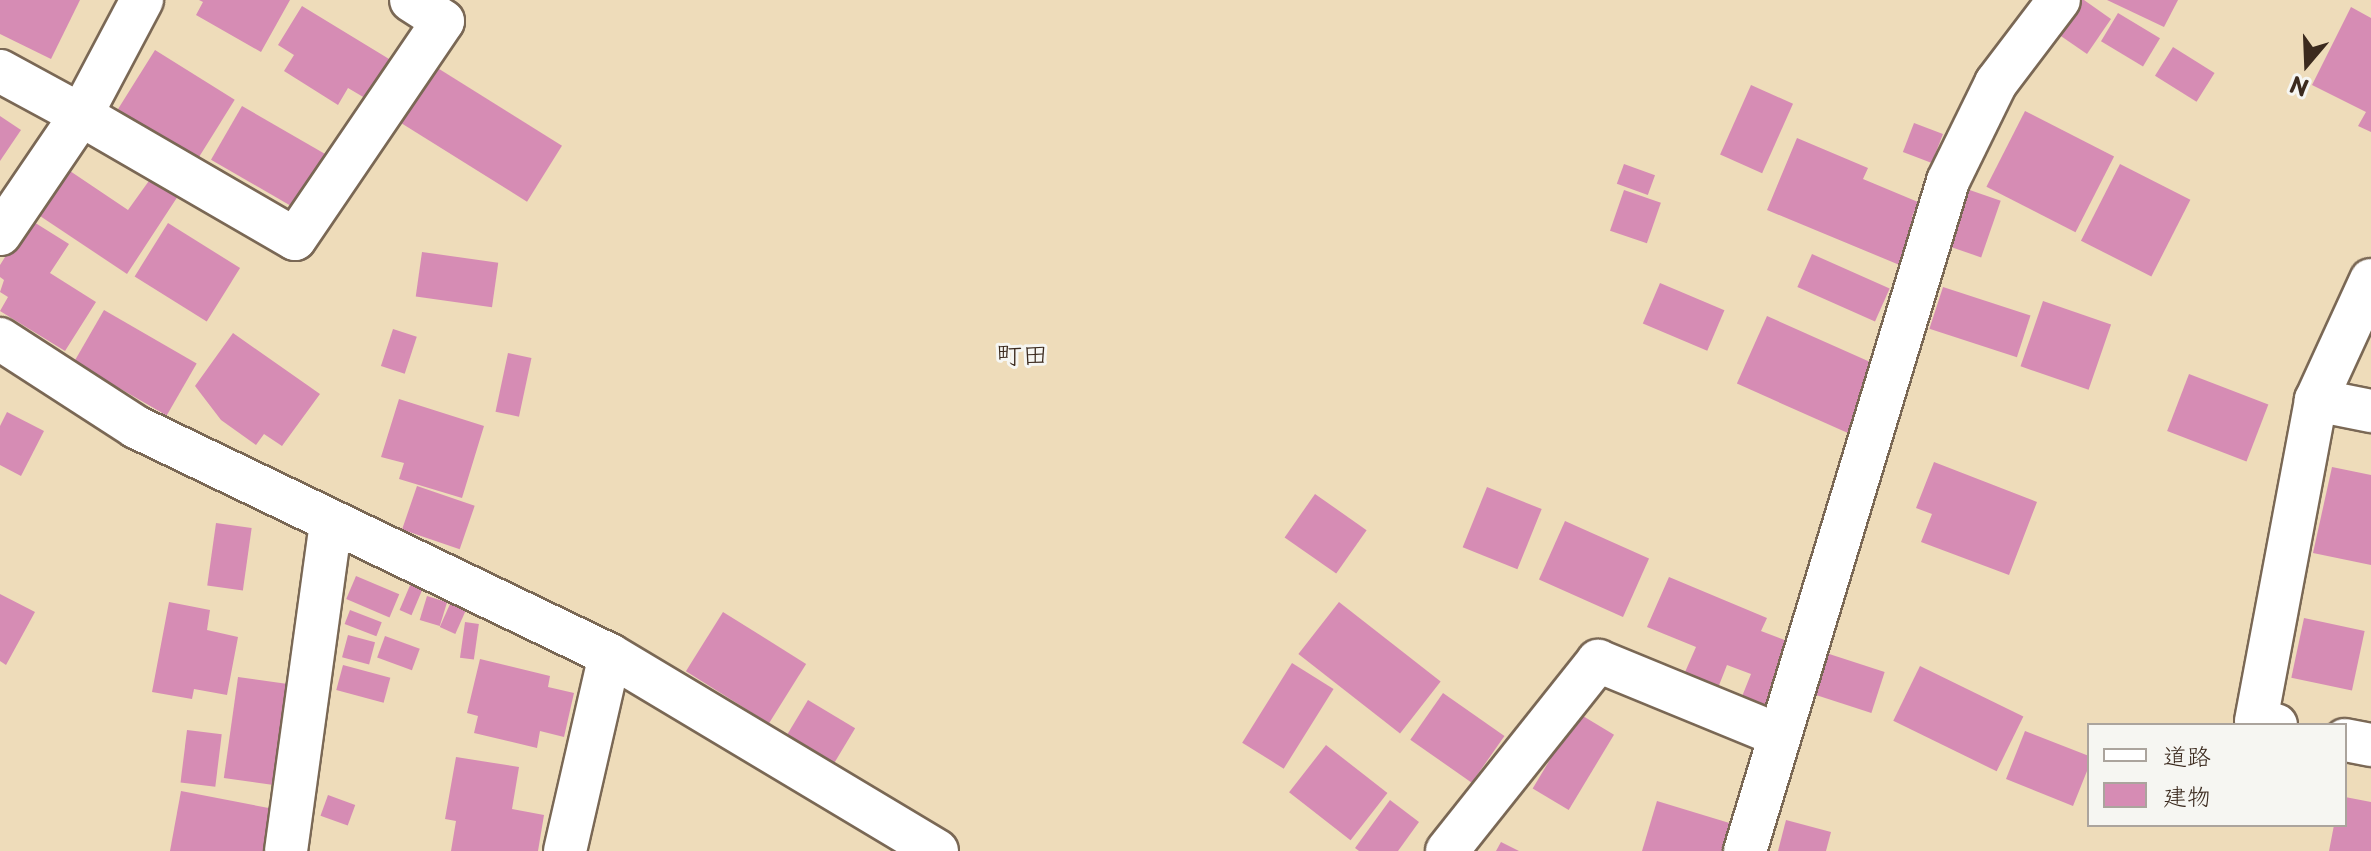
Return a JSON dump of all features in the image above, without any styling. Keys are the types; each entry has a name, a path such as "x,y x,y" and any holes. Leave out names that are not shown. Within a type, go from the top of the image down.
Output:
{"street":[{"path":"0,234 81,115 142,0"},
{"path":"0,71 295,239 443,21 411,0"},
{"path":"1745,851 1948,181 1996,83 2059,0"},
{"path":"2266,723 2256,721 2316,400 2371,280"},
{"path":"0,339 136,427 331,524 610,655 937,851"},
{"path":"2316,400 2371,411"},
{"path":"286,851 331,524"},
{"path":"565,851 610,655"},
{"path":"1447,851 1598,661 1778,735"},
{"path":"2347,740 2371,745"}],"building":[{"path":"0,0 80,0 51,59 0,34"},
{"path":"199,0 290,0 261,52 196,15 203,2"},
{"path":"2077,0 2084,0 2111,19 2087,54 2055,32"},
{"path":"2107,0 2178,0 2164,27"},
{"path":"302,6 394,62 370,101 348,88 338,105 284,71 294,55 278,45"},
{"path":"2351,7 2371,18 2371,132 2358,126 2366,112 2312,85"},
{"path":"2118,13 2160,38 2143,67 2101,41"},
{"path":"2173,47 2215,73 2197,102 2155,76"},
{"path":"155,50 235,100 198,159 118,109"},
{"path":"428,62 562,146 527,202 393,118"},
{"path":"1751,85 1793,104 1762,173 1720,154"},
{"path":"242,106 326,154 295,208 211,160"},
{"path":"2025,111 2114,156 2076,232 1986,187"},
{"path":"0,116 21,130 0,161"},
{"path":"1914,123 1943,134 1932,163 1903,152"},
{"path":"1797,138 1868,168 1863,179 1918,202 1912,217 1921,220 1902,266 1767,210"},
{"path":"1624,164 1655,175 1648,195 1617,184"},
{"path":"2120,164 2190,200 2151,276 2081,241"},
{"path":"70,171 128,210 151,178 178,196 127,274 40,216"},
{"path":"1961,187 2001,201 1981,257 1941,244"},
{"path":"1624,190 1661,203 1647,243 1610,231"},
{"path":"29,219 69,244 50,273 96,302 65,351 0,311 8,297 0,292 4,280 0,277 0,265"},
{"path":"168,223 240,268 207,321 135,276"},
{"path":"422,252 498,263 492,307 416,297"},
{"path":"1812,254 1890,289 1875,321 1797,287"},
{"path":"1660,283 1724,310 1707,351 1643,324"},
{"path":"1943,287 2030,315 2017,357 1929,329"},
{"path":"2043,301 2111,324 2089,390 2021,366"},
{"path":"104,310 197,364 167,415 74,362"},
{"path":"1767,316 1880,366 1850,434 1737,384"},
{"path":"393,329 417,337 405,374 381,366"},
{"path":"233,333 320,394 282,446 264,434 256,445 221,420 195,386"},
{"path":"508,353 531,358 519,417 496,412"},
{"path":"2189,374 2268,404 2246,461 2167,431"},
{"path":"399,399 484,426 462,498 399,479 404,463 381,457"},
{"path":"7,412 44,431 21,476 0,465 0,426"},
{"path":"1934,462 2037,502 2009,575 1921,542 1932,514 1916,508"},
{"path":"2332,467 2371,475 2371,565 2313,553"},
{"path":"417,486 475,506 460,549 402,529"},
{"path":"1487,487 1542,509 1517,569 1463,547"},
{"path":"1315,494 1367,530 1336,574 1285,537"},
{"path":"1565,521 1649,558 1623,617 1539,579"},
{"path":"216,523 252,528 243,590 207,585"},
{"path":"356,576 399,594 389,617 346,599"},
{"path":"414,576 426,581 412,615 400,610"},
{"path":"1669,577 1767,618 1761,631 1795,644 1767,710 1741,699 1751,674 1727,665 1716,693 1682,679 1696,647 1647,627"},
{"path":"0,594 35,612 6,665 0,661"},
{"path":"454,595 470,602 455,634 440,627"},
{"path":"427,596 447,602 440,626 420,620"},
{"path":"169,602 210,610 207,630 238,637 227,695 194,689 192,699 152,692"},
{"path":"1339,602 1441,681 1400,733 1298,654"},
{"path":"350,610 382,622 376,636 345,624"},
{"path":"723,612 806,664 769,723 686,671"},
{"path":"2304,618 2365,631 2352,691 2291,678"},
{"path":"465,622 479,624 474,660 460,658"},
{"path":"348,635 375,642 369,664 342,657"},
{"path":"385,636 420,649 412,670 377,658"},
{"path":"1820,651 1885,672 1871,713 1807,692"},
{"path":"480,659 550,676 548,687 574,693 564,737 540,731 537,748 474,733 478,716 467,713"},
{"path":"1292,663 1334,689 1284,769 1242,743"},
{"path":"343,665 390,678 384,703 336,690"},
{"path":"1920,666 2023,716 1997,771 1893,721"},
{"path":"238,677 298,685 284,786 224,778"},
{"path":"1443,693 1504,736 1472,783 1410,740"},
{"path":"808,700 855,728 835,763 787,734"},
{"path":"1578,713 1614,735 1569,810 1533,788"},
{"path":"187,730 222,734 215,787 181,783"},
{"path":"2025,731 2087,755 2087,771 2073,806 2006,779"},
{"path":"1326,745 1387,793 1351,840 1289,792"},
{"path":"456,757 519,767 512,809 544,815 538,851 451,851 456,821 445,819"},
{"path":"181,791 274,809 266,851 170,851"},
{"path":"328,795 355,805 348,826 320,816"},
{"path":"2347,797 2371,802 2371,851 2329,851 2334,827 2347,827"},
{"path":"1390,800 1419,822 1398,851 1359,851 1355,848"},
{"path":"1657,801 1736,825 1728,851 1642,851"},
{"path":"1786,820 1831,832 1826,851 1778,851"},
{"path":"1501,842 1519,851 1496,851"}],"district":[{"name":"町田","path":"1022,354"}]}
